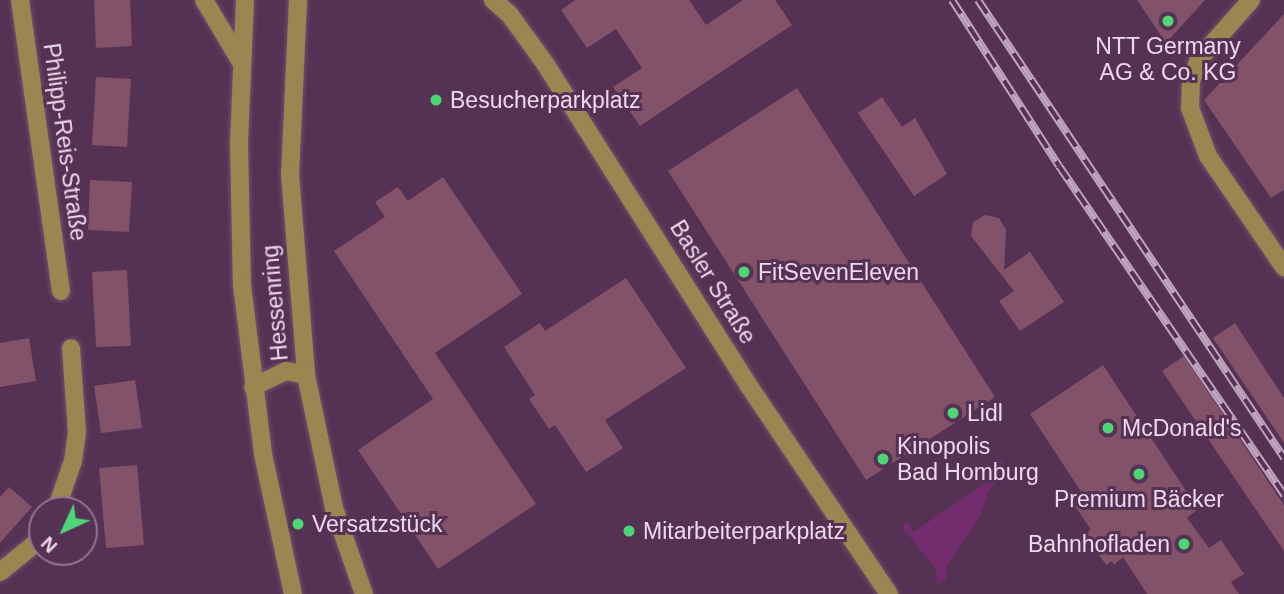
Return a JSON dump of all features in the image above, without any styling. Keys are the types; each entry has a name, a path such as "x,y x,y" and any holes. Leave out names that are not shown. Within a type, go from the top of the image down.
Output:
{"street":[{"name":"Philipp-Reis-Straße","path":"20,0 61,291"},
{"path":"204,0 241,62"},
{"name":"Hessenring","path":"245,0 241,62 239,224 253,387 293,594"},
{"name":"Hessenring","path":"298,0 290,174 306,375 334,508 364,594"},
{"name":"Basler Straße","path":"493,0 540,55 749,386 889,594"},
{"path":"1251,0 1199,59 1191,81 1190,108 1208,156 1284,267"},
{"path":"61,496 74,461 77,432 71,348"},
{"path":"253,387 286,371 306,375"},
{"path":"0,572 28,549"}],"shaded area":[{"path":"994,460 1003,462 1004,474 990,488 979,518 946,567 947,578 938,584 935,568 902,527 907,522 914,532 994,477 987,465"}],"building":[{"path":"94,0 130,0 132,46 96,48"},
{"path":"575,0 689,0 706,25 743,0 775,0 792,25 640,126 613,87 642,68 616,29 587,48 561,10"},
{"name":"NTT Germany AG & Co. KG","path":"1137,0 1205,0 1166,43"},
{"path":"1284,14 1284,190 1271,198 1204,100"},
{"path":"96,77 131,79 127,147 92,145"},
{"path":"797,88 995,397 866,480 668,171"},
{"path":"882,97 902,127 915,118 947,174 914,196 858,113"},
{"path":"443,177 522,294 435,353 536,504 438,569 358,450 433,399 334,251 385,217 375,202 398,187 408,201"},
{"path":"90,180 132,182 129,232 88,230"},
{"path":"985,215 999,218 1006,230 1004,270 1030,252 1064,302 1020,331 999,301 1014,291 971,236 973,222"},
{"path":"127,270 131,346 96,347 92,272"},
{"path":"626,278 686,368 605,420 623,448 586,472 555,425 549,429 529,399 535,395 504,347 540,323 545,331"},
{"path":"1235,323 1284,398 1284,443 1213,338"},
{"path":"29,338 36,381 0,387 0,343"},
{"path":"1184,356 1284,505 1284,551 1162,371"},
{"path":"1103,365 1198,509 1187,518 1209,548 1221,540 1244,574 1231,582 1239,594 1147,594 1123,557 1114,565 1112,561 1106,565 1085,534 1091,530 1073,503 1084,496 1030,414"},
{"path":"135,380 142,428 101,433 94,386"},
{"path":"137,465 144,545 106,548 99,468"},
{"path":"9,487 28,504 28,512 0,543 0,497"}],"railway":[{"path":"952,0 1059,166 1284,495"},
{"path":"978,0 1284,458"}],"place":[{"name":"NTT Germany AG & Co. KG","path":"1168,21"},
{"name":"Besucherparkplatz","path":"436,100"},
{"name":"FitSevenEleven","path":"744,272"},
{"name":"Lidl","path":"953,413"},
{"name":"McDonald's","path":"1108,428"},
{"name":"Kinopolis Bad Homburg","path":"883,459"},
{"name":"Premium Bäcker","path":"1139,474"},
{"name":"Versatzstück","path":"298,524"},
{"name":"Mitarbeiterparkplatz","path":"629,531"},
{"name":"Bahnhofladen","path":"1184,544"}]}
